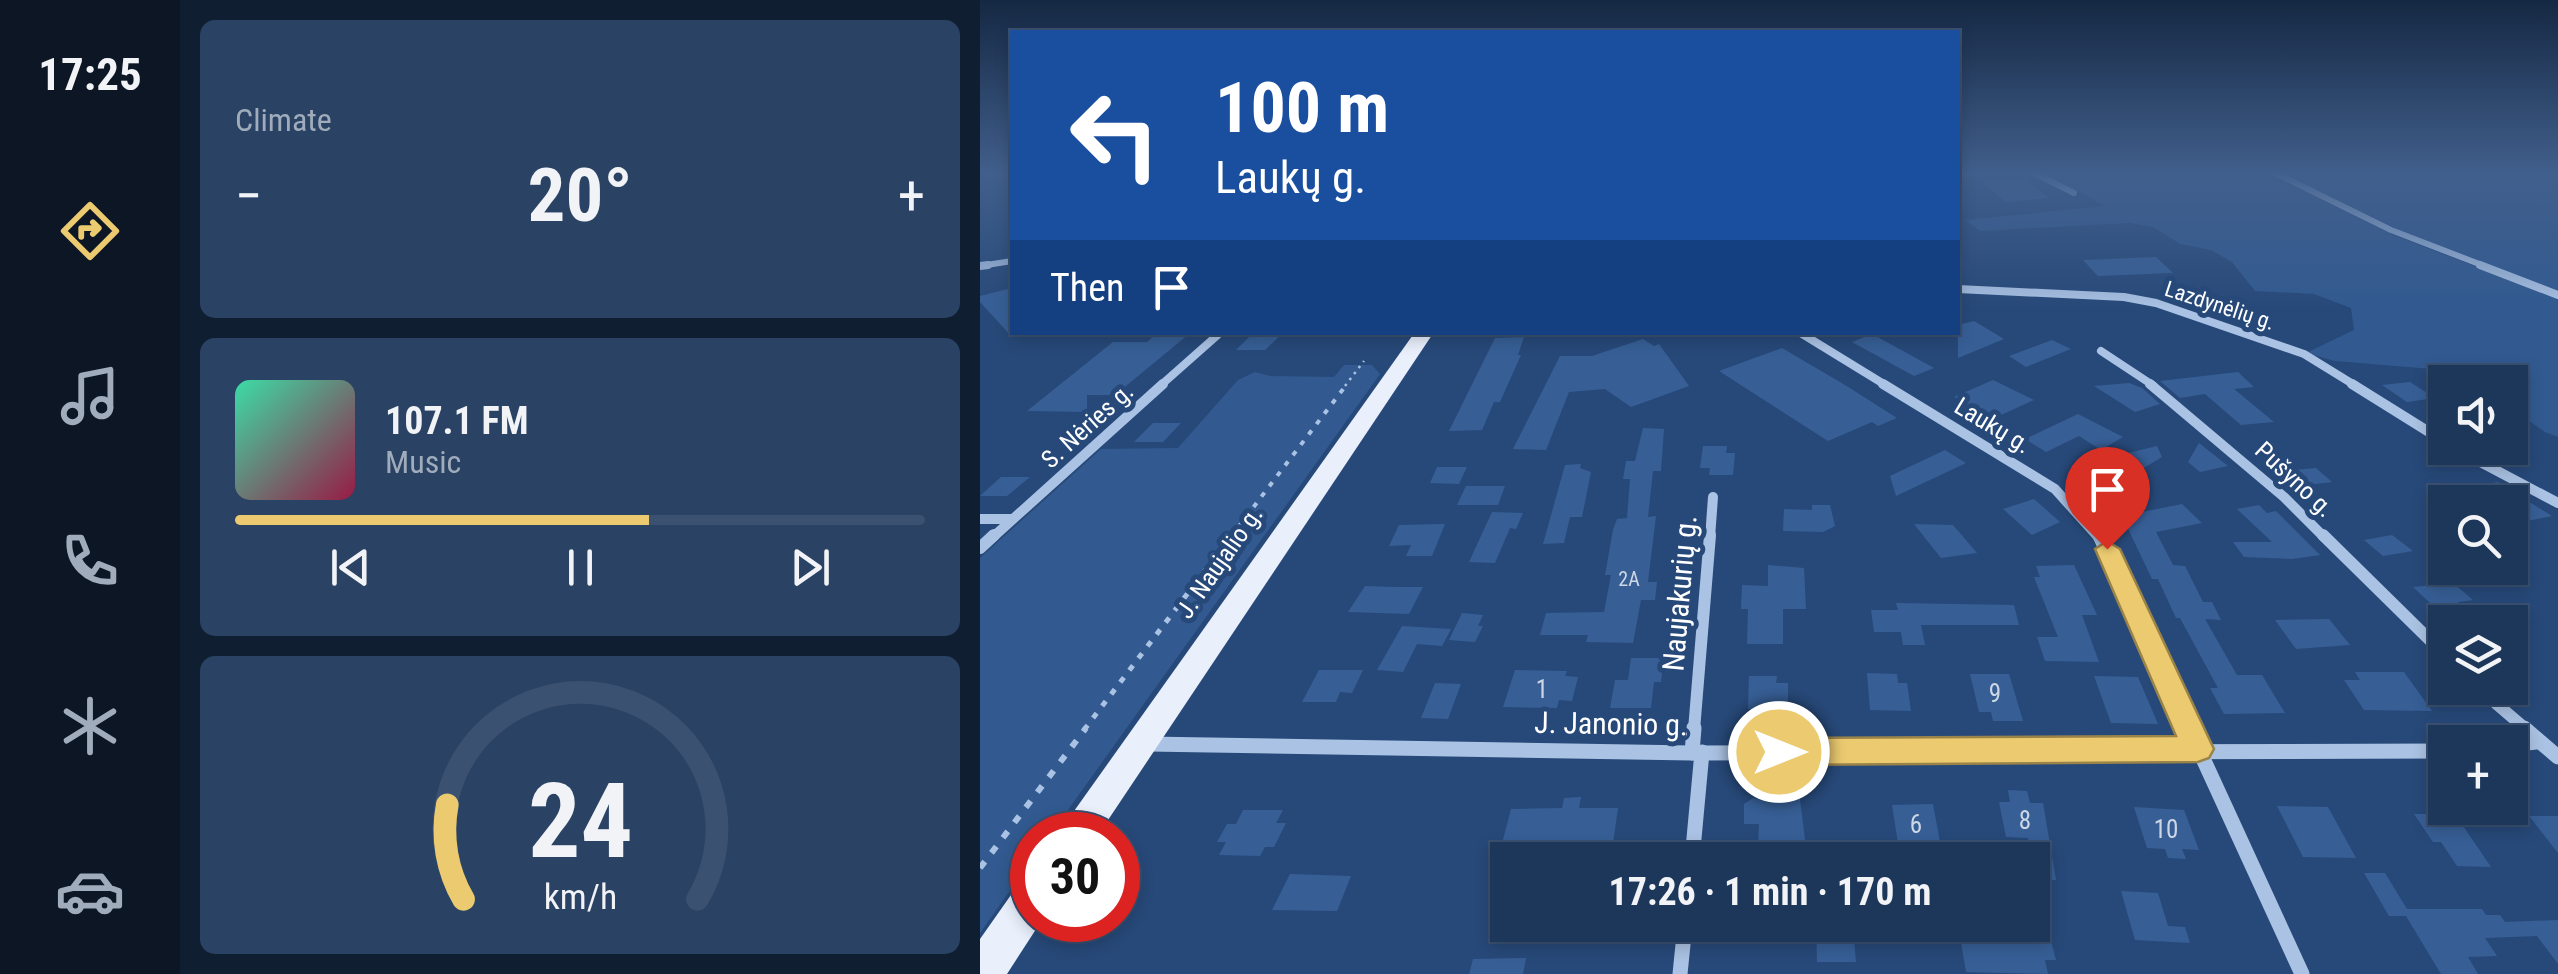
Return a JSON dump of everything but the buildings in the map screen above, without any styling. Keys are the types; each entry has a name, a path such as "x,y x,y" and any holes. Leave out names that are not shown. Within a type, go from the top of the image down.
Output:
{"main road":[{"name":"J. Naujalio g.","path":"1091,812 1423,335"},
{"path":"982,974 1010,932"}],"street":[{"path":"2366,217 2558,295"},
{"path":"980,266 1010,261"},
{"name":"Lazdynėlių g.","path":"1960,289 2124,297 2156,304 2304,354 2428,431"},
{"name":"S. Nėries g.","path":"980,548 1218,335"},
{"name":"Laukų g.","path":"1803,335 2074,504 2107,549 2302,974"},
{"name":"Pušyno g.","path":"2101,351 2164,392 2271,485 2428,638"},
{"path":"2486,465 2558,503"},
{"name":"Naujakurių g.","path":"1693,842 1712,498"},
{"path":"980,519 1012,519"},
{"path":"2496,705 2558,757"},
{"path":"2528,743 2536,742"},
{"name":"J. Janonio g.","path":"1137,744 1697,752 2428,750"},
{"path":"1680,974 1683,942"}],"path":[{"path":"980,868 1364,361"}],"shaded area":[{"path":"2357,217 2558,298 2558,437 2528,420 2528,365 2428,365 2428,369 2335,361 2306,353 2354,330 2351,308 2314,294 2255,291 2232,262 2211,250 2180,244 2153,227 2130,223 1980,231 1965,220"},
{"path":"2374,217 2558,217 2558,292"},
{"path":"1344,365 1372,365 1380,374 1066,812 1010,812 1010,890 980,933 980,558 1101,449 1178,448 1238,380 1255,372 1270,376 1334,377"}],"route":[{"path":"1779,752 2198,749 2107,549"}]}
